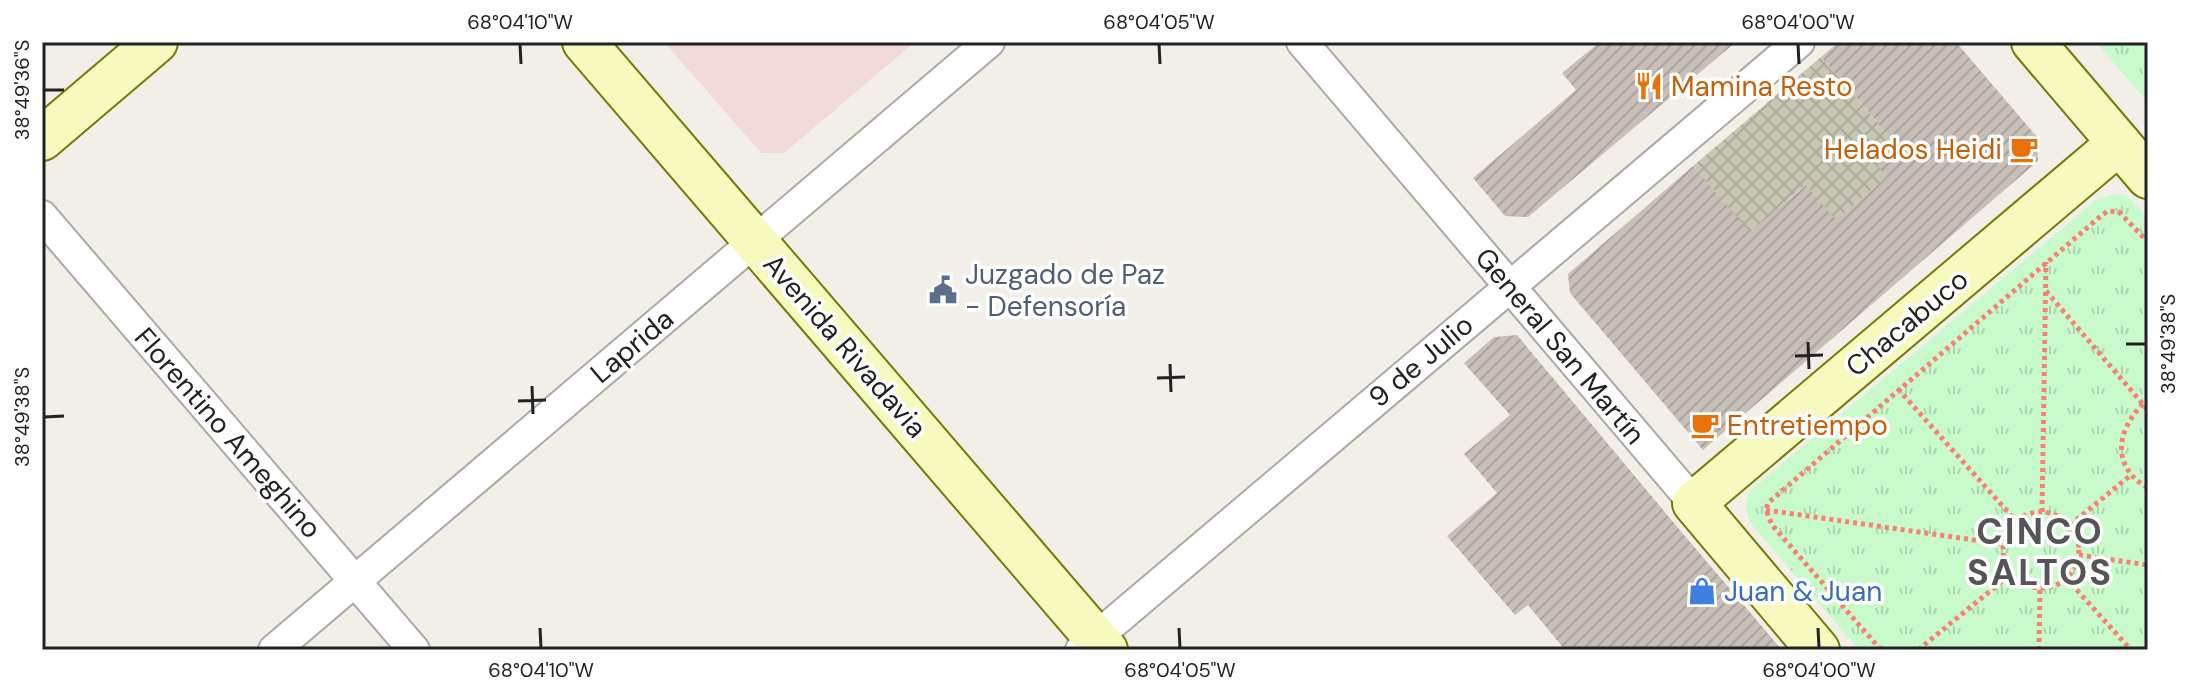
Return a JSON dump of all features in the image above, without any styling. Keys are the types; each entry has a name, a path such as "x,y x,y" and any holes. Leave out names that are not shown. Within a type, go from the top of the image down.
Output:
{"main road":[{"path":"42,139 156,42"},
{"name":"Avenida Rivadavia","path":"584,42 1094,646"},
{"path":"2033,42 2148,177"},
{"name":"Chacabuco","path":"1694,503 2119,143"},
{"name":"General San Martín","path":"1694,503 1818,650"}],"street":[{"name":"Laprida","path":"274,650 989,42"},
{"name":"General San Martín","path":"1302,42 1694,503"},
{"name":"9 de Julio","path":"1094,646 1509,286 1799,42"},
{"name":"Florentino Ameghino","path":"42,216 414,650"}],"path":[{"path":"1766,510 1774,497 2108,211 2126,216 2148,242"},
{"path":"2042,512 2046,262"},
{"path":"2045,290 2148,410"},
{"path":"1898,389 2016,521"},
{"path":"2143,404 2125,425 2121,453 2131,475 2148,488"},
{"path":"2070,526 2131,475"},
{"path":"1766,510 2003,544"},
{"path":"1766,510 1772,525 1881,650"},
{"path":"2042,512 2061,517 2070,526 2076,534 2079,555 2066,578 2040,588 2028,586 2011,574 2005,564 2003,544 2007,532 2016,521 2031,513 2042,512"},
{"path":"2079,555 2148,565"},
{"path":"1918,650 2011,574"},
{"path":"2066,578 2131,650"},
{"path":"2039,650 2040,588"}],"shaded area":[{"path":"664,42 915,42 784,153 761,153"},
{"path":"1821,57 1877,122 1915,90 1915,132 1877,164 1887,177 1836,220 1805,185 1750,233 1693,166"}],"green space":[{"path":"2096,42 2148,42 2148,103"},
{"path":"2115,194 2126,195 2148,217 2148,650 1859,650 1751,524 1746,506 1749,493 2096,200"}],"building":[{"path":"1600,42 1736,42 1528,217 1505,216 1473,178 1576,90 1562,73"},
{"path":"1839,42 1956,42 2037,137 2038,161 1703,450 1570,293 1568,274 1693,166 1750,232 1806,185 1836,220 1887,177 1876,164 1898,146 1821,57"},
{"path":"1517,335 1782,650 1565,650 1528,605 1515,615 1447,536 1497,493 1464,454 1510,415 1464,363 1494,337"}],"place":[{"name":"Mamina Resto","path":"1649,86"},
{"name":"Helados Heidi","path":"2024,149"},
{"name":"Juzgado de Paz - Defensoría","path":"943,290"},
{"name":"Entretiempo","path":"1705,425"},
{"name":"Juan & Juan","path":"1702,591"}],"district":[{"name":"CINCO SALTOS","path":"2040,552"}]}
